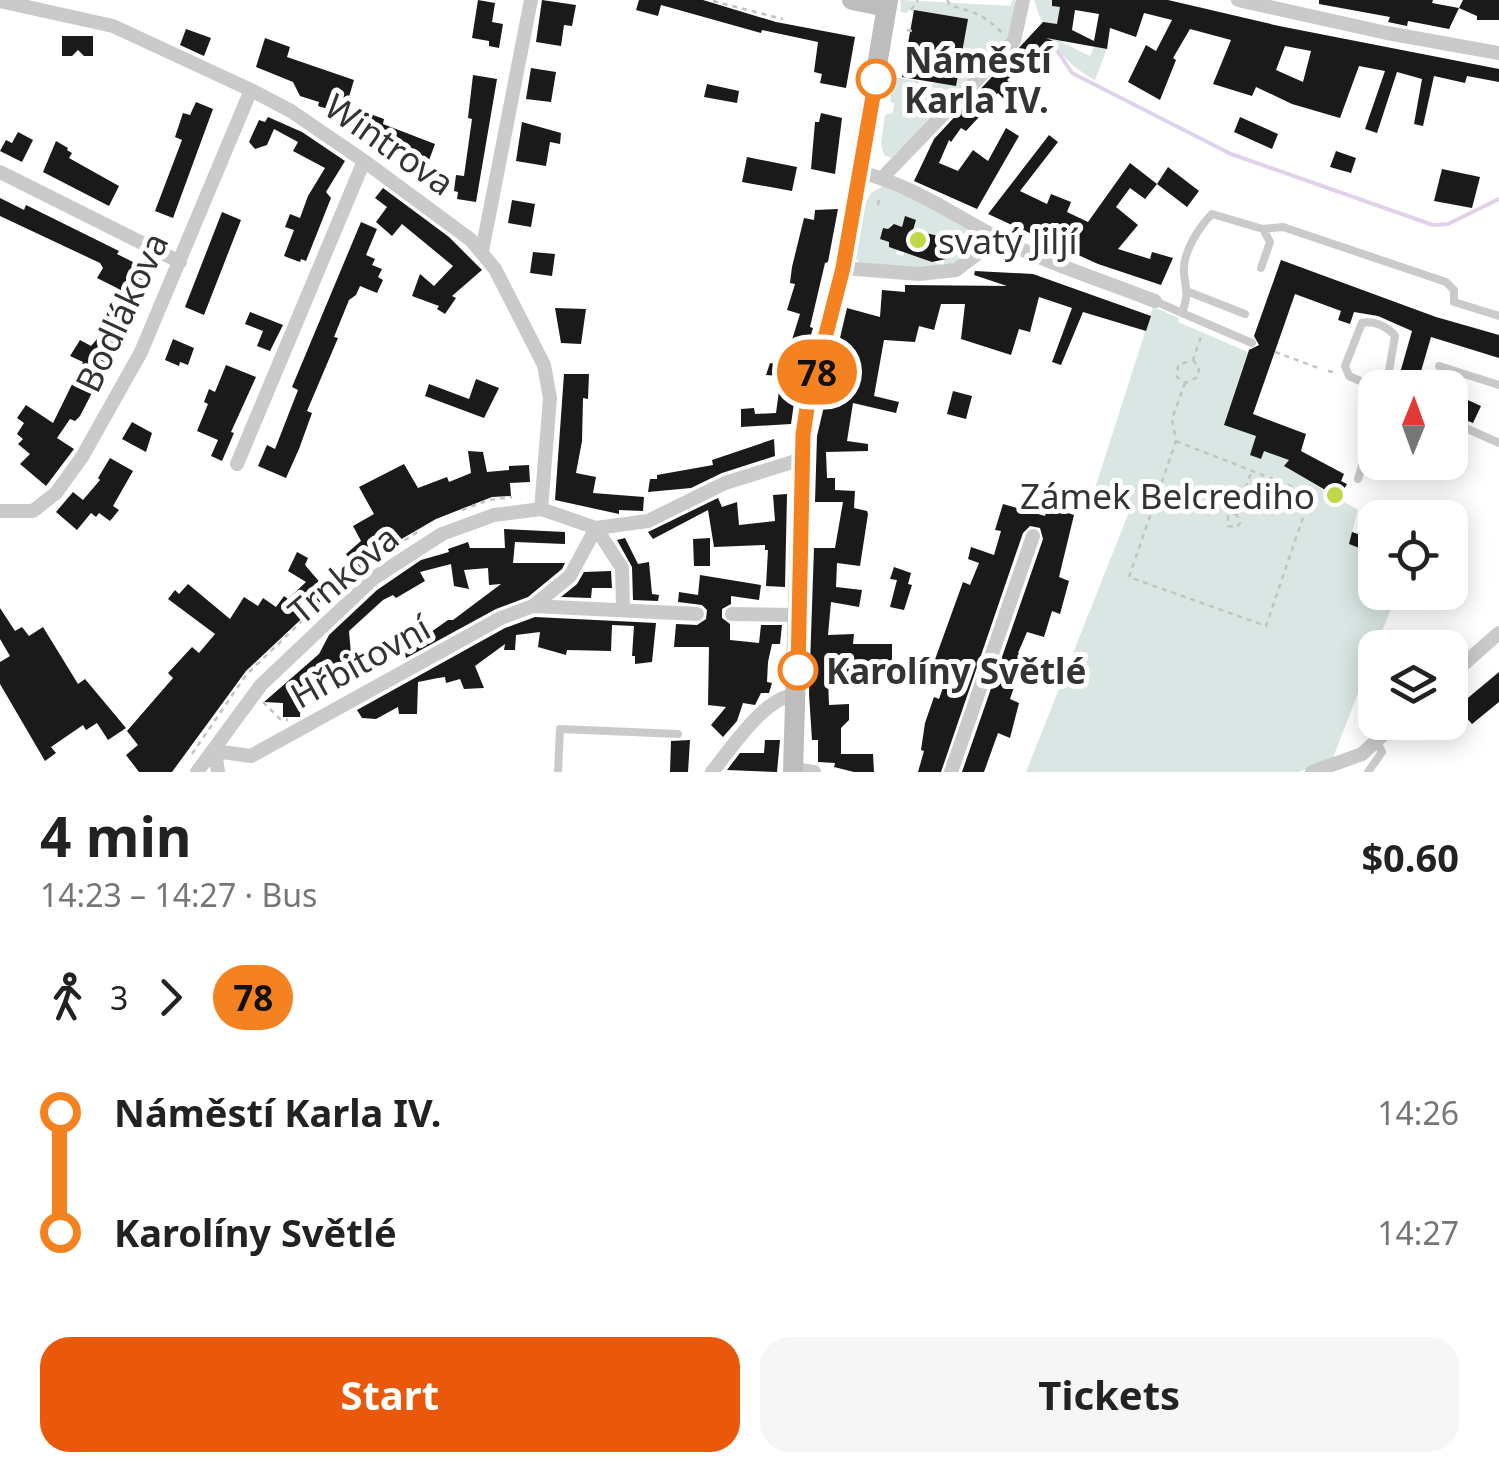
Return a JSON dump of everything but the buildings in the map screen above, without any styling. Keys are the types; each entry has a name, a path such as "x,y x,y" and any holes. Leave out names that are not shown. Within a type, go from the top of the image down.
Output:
{"street":[{"path":"482,251 530,0"},
{"path":"800,771 802,459 807,408 843,268 888,4 852,0"},
{"path":"884,178 1012,43 1023,0"},
{"path":"1238,0 1387,34 1499,53"},
{"name":"Wintrova","path":"0,2 113,26 291,111 364,160 482,251 541,353 548,377 550,398 541,504"},
{"name":"Bodlákova","path":"0,511 33,512 56,493 82,458 142,352 250,90"},
{"path":"237,464 364,160"},
{"path":"0,172 180,262"},
{"path":"859,172 884,178 998,238 1155,302"},
{"path":"843,268 918,274 956,270 998,238"},
{"name":"Trnkova","path":"197,772 255,694 374,578 442,534 494,515 541,504 596,528 648,521 726,483 802,459"},
{"path":"596,528 622,568 623,609"},
{"name":"Hřbitovní","path":"215,751 251,756 501,618 533,606 570,576 596,528"},
{"path":"952,772 1033,536"},
{"name":"Hřbitovní","path":"533,606 697,614"},
{"path":"732,614 799,615"},
{"path":"1468,660 1499,632"},
{"path":"712,772 766,708 784,694 798,694"},
{"path":"1312,772 1362,754 1376,741"},
{"path":"215,751 218,772"}],"lane":[{"path":"1182,313 1189,292 1183,268 1199,226 1212,214 1263,230 1284,227 1446,282 1454,290 1454,302 1499,316"},
{"path":"1261,268 1270,242 1263,230"},
{"path":"1189,292 1245,314"},
{"path":"1155,302 1252,343"},
{"path":"1358,380 1349,376 1345,366 1362,324 1368,322 1389,328 1395,336 1389,370"},
{"path":"1440,366 1499,385"},
{"path":"1468,429 1499,442"},
{"path":"558,772 560,729 678,734"},
{"path":"1368,772 1381,757 1376,741"}],"path":[{"path":"911,10 918,0"},
{"path":"947,0 951,6 986,18 1012,43"},
{"path":"713,1 783,19"},
{"path":"1193,360 1206,323"},
{"path":"1275,352 1322,368"},
{"path":"1193,360 1200,368 1198,377 1192,383 1184,383 1177,377 1178,365 1193,360"},
{"path":"1176,441 1311,494 1266,626 1128,577 1176,441 1172,419 1184,383"},
{"path":"1236,513 1251,471"},
{"path":"461,511 490,500 534,496 541,504"},
{"path":"190,757 228,698 263,657 340,587 420,530"},
{"path":"255,694 280,719 310,724"}],"shaded area":[{"path":"901,0 1011,6 1015,0 1009,38 998,53 989,57 961,57 966,20 901,12"},
{"path":"1034,0 1055,0 1060,4 1059,27 1066,32 1063,43 1090,56 1094,47 1107,49 1095,80 1056,47"},
{"path":"958,72 973,78 891,158 884,155 881,143 885,115 893,113 894,104 890,101 894,77 933,84"},
{"path":"883,186 917,200 980,234 981,246 954,263 940,267 862,264 856,259 871,193","holes":["906,217 916,221 912,232 950,239 949,246 954,252 943,266 905,250 903,256 896,254 897,247 889,247 889,242 880,239 883,228 888,229 891,224 902,229"]},
{"path":"1153,307 1248,352 1224,425 1257,436 1250,455 1264,451 1289,460 1285,467 1358,510 1349,544 1358,548 1358,610 1390,610 1383,630 1358,630 1358,693 1332,760 1299,772 1026,772 1129,512 1091,501"}],"waterway":[{"path":"1049,38 1072,73 1231,154 1433,225 1448,224 1499,199"}],"bus line":[{"name":"78","path":"798,670 803,435 843,268 876,79"}],"place":[{"name":"Náměstí Karla IV.","path":"876,79"},
{"name":"svatý Jiljí","path":"918,240"},
{"name":"Zámek Belcrediho","path":"1335,495"},
{"name":"Karolíny Světlé","path":"798,670"}]}
